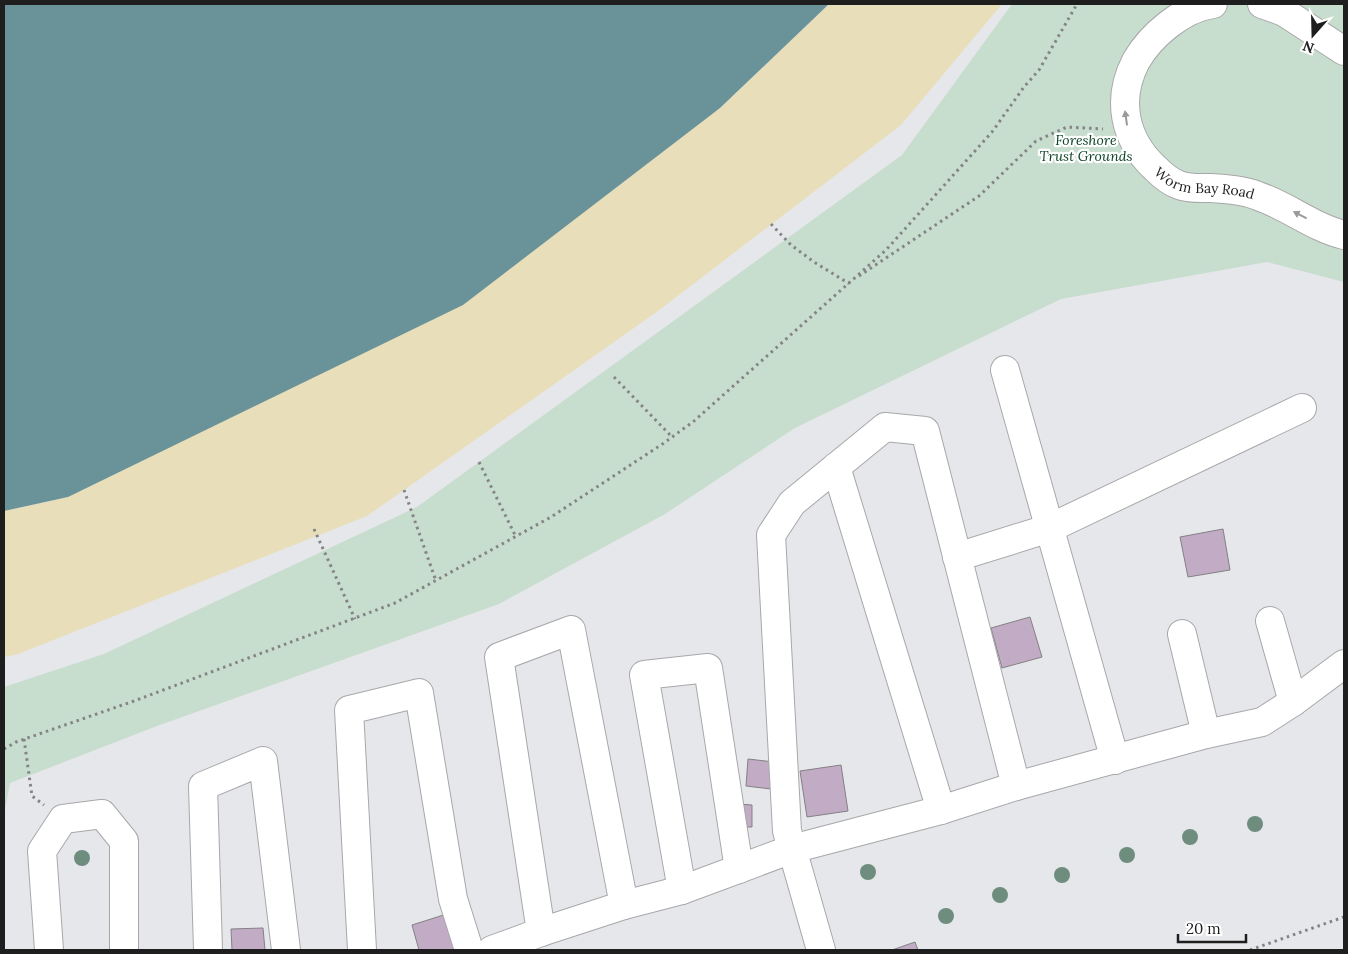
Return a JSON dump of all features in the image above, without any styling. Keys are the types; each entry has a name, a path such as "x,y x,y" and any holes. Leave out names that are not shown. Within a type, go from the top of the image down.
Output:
{"street":[{"name":"Worm Bay Road","path":"1213,4 1204,5 1187,12 1158,34 1146,46 1133,67 1125,96 1125,116 1128,129 1143,156 1167,179 1180,186 1226,189 1257,195 1299,214 1325,229 1344,235"},
{"path":"1262,4 1284,12 1344,51"},
{"path":"1005,370 1115,760"},
{"path":"957,557 1050,528 1302,408"},
{"path":"821,950 787,831 771,535 792,503 885,427 924,431 1016,786"},
{"path":"836,468 942,810"},
{"path":"1270,621 1293,702"},
{"path":"541,932 499,657 571,630 624,905"},
{"path":"1182,634 1206,734"},
{"path":"492,950 624,905 682,890 792,849 942,810 1016,786 1206,734 1262,722 1293,702 1344,664"},
{"path":"682,890 644,675 708,668 739,869"},
{"path":"362,950 348,710 418,693 453,900 469,950"},
{"path":"208,950 203,786 263,761 286,950"},
{"path":"49,950 42,851 63,818 102,814 124,841 124,950"}],"path":[{"path":"4,749 24,739 134,701 395,604 551,518 672,437 694,420 886,250 992,132 1024,87 1039,70 1077,4"},
{"path":"848,283 979,196 1036,141 1067,128 1128,129"},
{"path":"771,224 792,245 814,262 848,283"},
{"path":"614,377 672,437"},
{"path":"479,462 516,537"},
{"path":"404,490 436,581"},
{"path":"314,529 355,619"},
{"path":"24,739 32,796 63,818"},
{"path":"1250,950 1344,917"}],"green space":[{"name":"Foreshore Trust Grounds","path":"1012,4 1344,4 1344,282 1267,262 1061,299 795,428 665,514 499,604 157,726 10,783 4,815 4,687 104,654 417,507 902,155"}],"sand":[{"path":"829,4 1002,4 901,125 658,311 367,516 18,654 4,657 4,511 68,497 720,108"}],"water":[{"path":"4,4 829,4 720,108 463,305 68,497 4,511"}],"building":[{"path":"1223,529 1230,570 1188,577 1180,537"},
{"path":"1030,617 1042,657 1002,668 991,628"},
{"path":"748,759 774,762 771,789 746,786"},
{"path":"841,765 848,811 807,817 800,771"},
{"path":"738,804 752,805 752,827 738,827"},
{"path":"453,912 461,950 419,950 412,925"},
{"path":"263,928 265,950 232,950 231,929"},
{"path":"915,942 918,950 892,950"}]}
